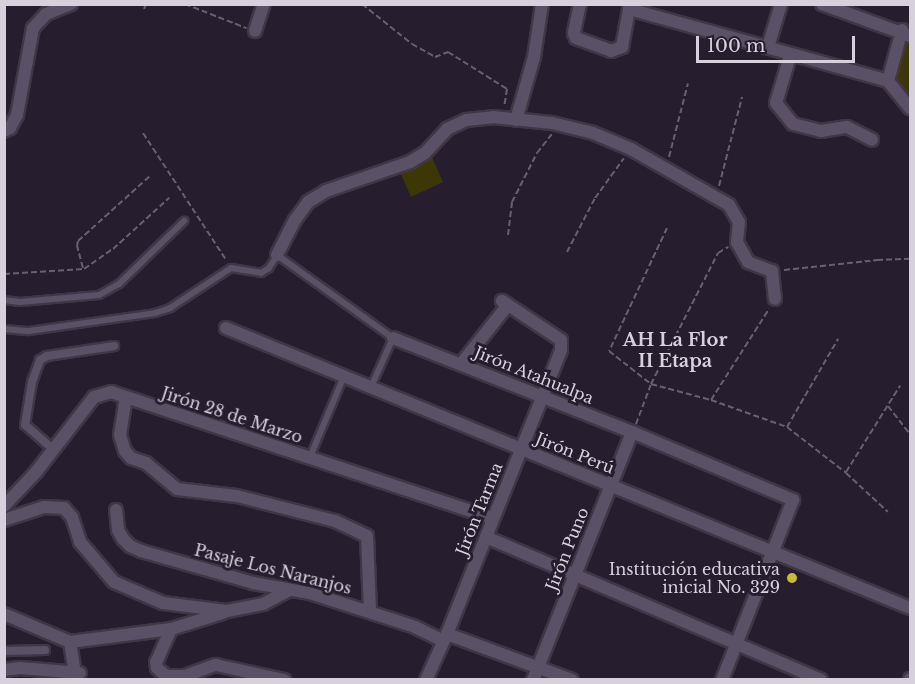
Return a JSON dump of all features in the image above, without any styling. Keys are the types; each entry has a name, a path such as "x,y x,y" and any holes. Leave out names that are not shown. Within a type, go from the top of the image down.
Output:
{"street":[{"path":"4,131 10,128 17,115 33,28 46,14 71,4"},
{"path":"255,31 264,4"},
{"path":"516,120 534,57 542,4"},
{"path":"580,4 574,33 576,38 611,51 622,46 630,7 768,47 790,56 888,81 910,108"},
{"path":"768,47 781,4"},
{"path":"822,4 906,33 888,81"},
{"path":"790,56 776,103 793,124 821,131 847,127 872,140"},
{"path":"277,255 295,220 308,202 410,162 425,153 447,129 466,120 502,118 559,125 593,133 631,149 716,197 736,212 739,222 737,242 748,262 772,271 775,298"},
{"name":"Jirón Tarma","path":"426,680 446,637 543,396 561,350 561,340 505,303 461,364"},
{"name":"Jirón Perú","path":"226,328 910,608"},
{"name":"Jirón Atahualpa","path":"393,338 632,432 793,500 772,552"},
{"path":"54,450 25,425 32,382 40,360 47,356 114,346"},
{"name":"Jirón 28 de Marzo","path":"4,506 54,450 94,398 111,392 493,518"},
{"path":"126,397 120,435 125,451 131,458 146,464 177,489 237,496 335,521 367,536 370,611"},
{"name":"Jirón Puno","path":"535,674 632,432"},
{"path":"4,520 44,507 64,508 72,516 80,542 116,584 163,603 226,611"},
{"name":"Pasaje Los Naranjos","path":"116,510 118,530 129,546 253,583 310,593 370,611 446,637 535,674 572,680"},
{"path":"486,537 737,642 821,680"},
{"path":"722,680 772,552"},
{"path":"4,614 70,642 171,629 226,611 263,604 289,590"},
{"path":"171,629 155,665 162,674 174,678 216,665 284,680"},
{"path":"4,669 20,668 77,673 70,642"},
{"path":"4,651 45,650"}],"lane":[{"path":"4,300 20,302 99,295 119,284 184,221"},
{"path":"4,329 29,331 155,313 170,308 231,268 261,273 268,268 277,255"},
{"name":"Jirón Atahualpa","path":"277,255 393,338"},
{"path":"371,387 393,338"},
{"path":"310,458 344,376"}],"path":[{"path":"144,9 146,4"},
{"path":"185,4 255,31"},
{"path":"362,4 412,44 435,57 448,52 507,89 502,118"},
{"path":"666,169 688,82"},
{"path":"716,197 742,97"},
{"path":"508,235 512,202 537,153 559,125"},
{"path":"142,133 231,268"},
{"path":"567,252 595,198 631,149"},
{"path":"84,269 77,246 78,241 151,175"},
{"path":"4,274 84,269 112,249 169,198"},
{"path":"667,228 609,351 651,384 711,400 787,427 846,473 888,512"},
{"path":"632,432 651,384 718,254 737,242"},
{"path":"772,271 877,260 910,260"},
{"path":"711,400 775,298"},
{"path":"787,427 838,339"},
{"path":"846,473 900,386"},
{"path":"888,405 910,434"}],"shaded area":[{"path":"907,40 910,42 910,100 894,79"},
{"path":"432,157 443,182 411,197 400,172"}],"place":[{"name":"Institución educativa inicial No. 329","path":"792,578"}],"district":[{"name":"AH La Flor II Etapa","path":"675,351"}]}
